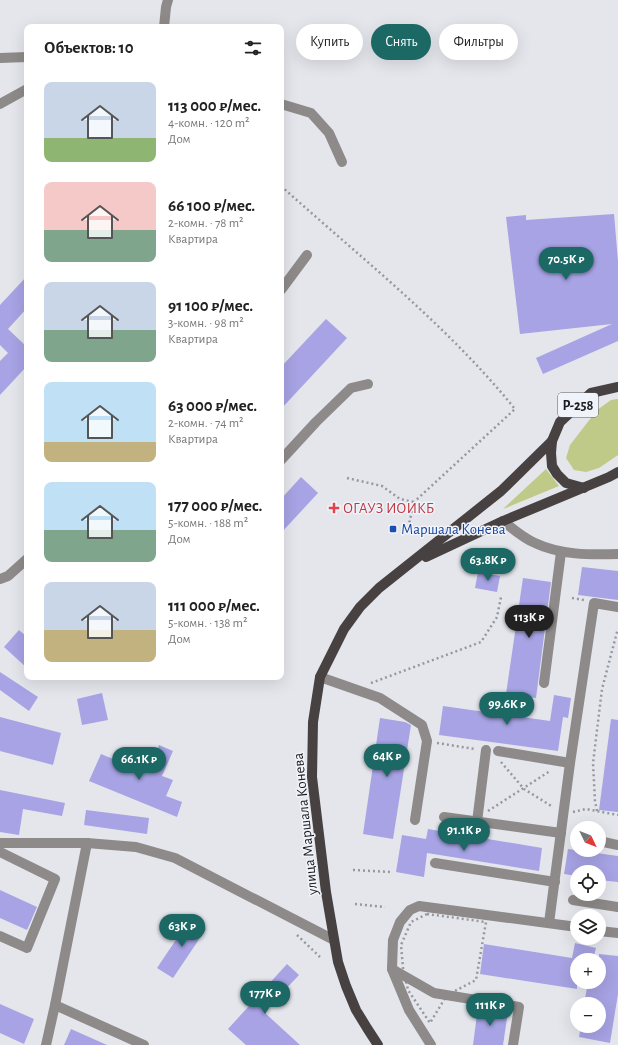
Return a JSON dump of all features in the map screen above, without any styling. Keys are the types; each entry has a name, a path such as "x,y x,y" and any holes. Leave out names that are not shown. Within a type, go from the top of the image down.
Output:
{"main road":[{"name":"Р-258","path":"402,571 501,491 552,441 560,422 591,393 618,387"},
{"path":"552,441 552,466 557,474 566,483 584,488"},
{"path":"402,571 427,556 610,477 618,472"},
{"name":"улица Маршала Конева","path":"378,1045 356,1010 338,962 326,892 312,777 313,722 320,677 344,629 360,607 379,588 402,571"}],"street":[{"path":"164,24 168,0"},
{"path":"0,58 24,57"},
{"path":"0,104 24,91"},
{"path":"284,105 311,113 329,133 342,162"},
{"path":"284,286 307,255"},
{"path":"284,457 316,422 351,388 368,384"},
{"path":"504,522 535,543 561,552 596,555 618,554"},
{"path":"544,683 561,552"},
{"path":"0,579 8,576 24,562"},
{"path":"549,923 570,763 594,603 618,607"},
{"path":"320,677 380,698 422,725 427,741 415,820"},
{"path":"477,822 486,750"},
{"path":"498,751 570,763"},
{"path":"444,817 561,833"},
{"path":"0,843 88,843 136,847 176,858 334,940"},
{"path":"46,1045 88,843"},
{"path":"606,843 618,845"},
{"path":"0,852 56,879 27,948 0,936"},
{"path":"435,863 555,882"},
{"path":"579,901 618,907"},
{"path":"431,1045 409,1010 392,969 393,940 400,922 410,910 419,906 570,926"},
{"path":"606,932 618,933"},
{"path":"392,969 434,993 519,1007 513,1045"},
{"path":"55,1005 144,1045"}],"path":[{"path":"284,189 429,318 482,370 515,409 414,502 409,524 411,528"},
{"path":"347,478 382,486 400,499 414,502"},
{"path":"471,556 478,567"},
{"path":"354,690 481,642 497,617 501,597"},
{"path":"572,598 584,600"},
{"path":"597,811 594,801 593,763 602,689 618,630"},
{"path":"452,746 486,750"},
{"path":"501,762 524,789 553,807"},
{"path":"489,811 555,767"},
{"path":"568,813 586,809 618,815"},
{"path":"353,870 391,872"},
{"path":"354,904 385,907"},
{"path":"427,914 486,922 476,980 447,995 430,1023 408,990 401,945 411,922 427,914"},
{"path":"295,933 320,957"}],"green space":[{"path":"618,399 618,455 599,468 586,472 574,470 566,458 570,445 597,410 611,400"},
{"path":"546,469 559,486 503,509"}],"building":[{"path":"614,214 618,261 618,341 543,374 536,358 612,324 520,334 506,217 526,215 526,220"},
{"path":"24,279 24,311 8,329 24,344 24,369 0,395 0,361 8,353 0,345 0,305"},
{"path":"326,319 347,338 284,406 284,364"},
{"path":"301,477 318,493 284,530 284,496"},
{"path":"582,567 618,571 618,600 578,595"},
{"path":"478,572 500,576 497,592 475,588"},
{"path":"523,578 551,582 536,698 506,694"},
{"path":"19,630 24,634 24,665 4,647"},
{"path":"0,672 38,697 29,711 0,690"},
{"path":"102,693 108,720 82,725 77,699"},
{"path":"554,695 571,698 568,718 563,717 558,751 439,735 443,706 550,721"},
{"path":"0,717 61,733 53,765 0,751"},
{"path":"380,718 405,722 411,725 393,839 363,834"},
{"path":"611,719 618,720 618,812 599,810"},
{"path":"159,745 173,751 162,776 173,780 166,796 182,802 177,817 89,781 101,754 147,773"},
{"path":"0,790 65,803 62,816 23,809 19,835 0,832"},
{"path":"86,810 149,818 147,834 84,825"},
{"path":"428,829 542,848 539,871 427,853 424,877 396,872 402,835 426,839"},
{"path":"568,849 570,849 570,857 606,857 606,854 618,856 618,882 606,881 606,865 570,865 570,875 564,874"},
{"path":"0,890 37,907 27,930 0,918"},
{"path":"190,919 206,929 173,978 157,968"},
{"path":"484,944 570,958 570,988 480,974"},
{"path":"575,945 583,945 596,948 595,953 573,953"},
{"path":"606,955 618,956 618,994 610,1043 579,1037 580,1033 606,1033 606,997 585,997 587,989 606,989"},
{"path":"287,964 299,975 264,1012 300,1045 246,1045 228,1029"},
{"path":"0,1004 34,1019 24,1044 0,1033"},
{"path":"478,1007 508,1012 503,1045 473,1045"},
{"path":"71,1029 107,1045 64,1045"}],"place":[{"name":"ОГАУЗ ИОИКБ","path":"334,508"},
{"name":"Маршала Конева","path":"393,529"}]}
